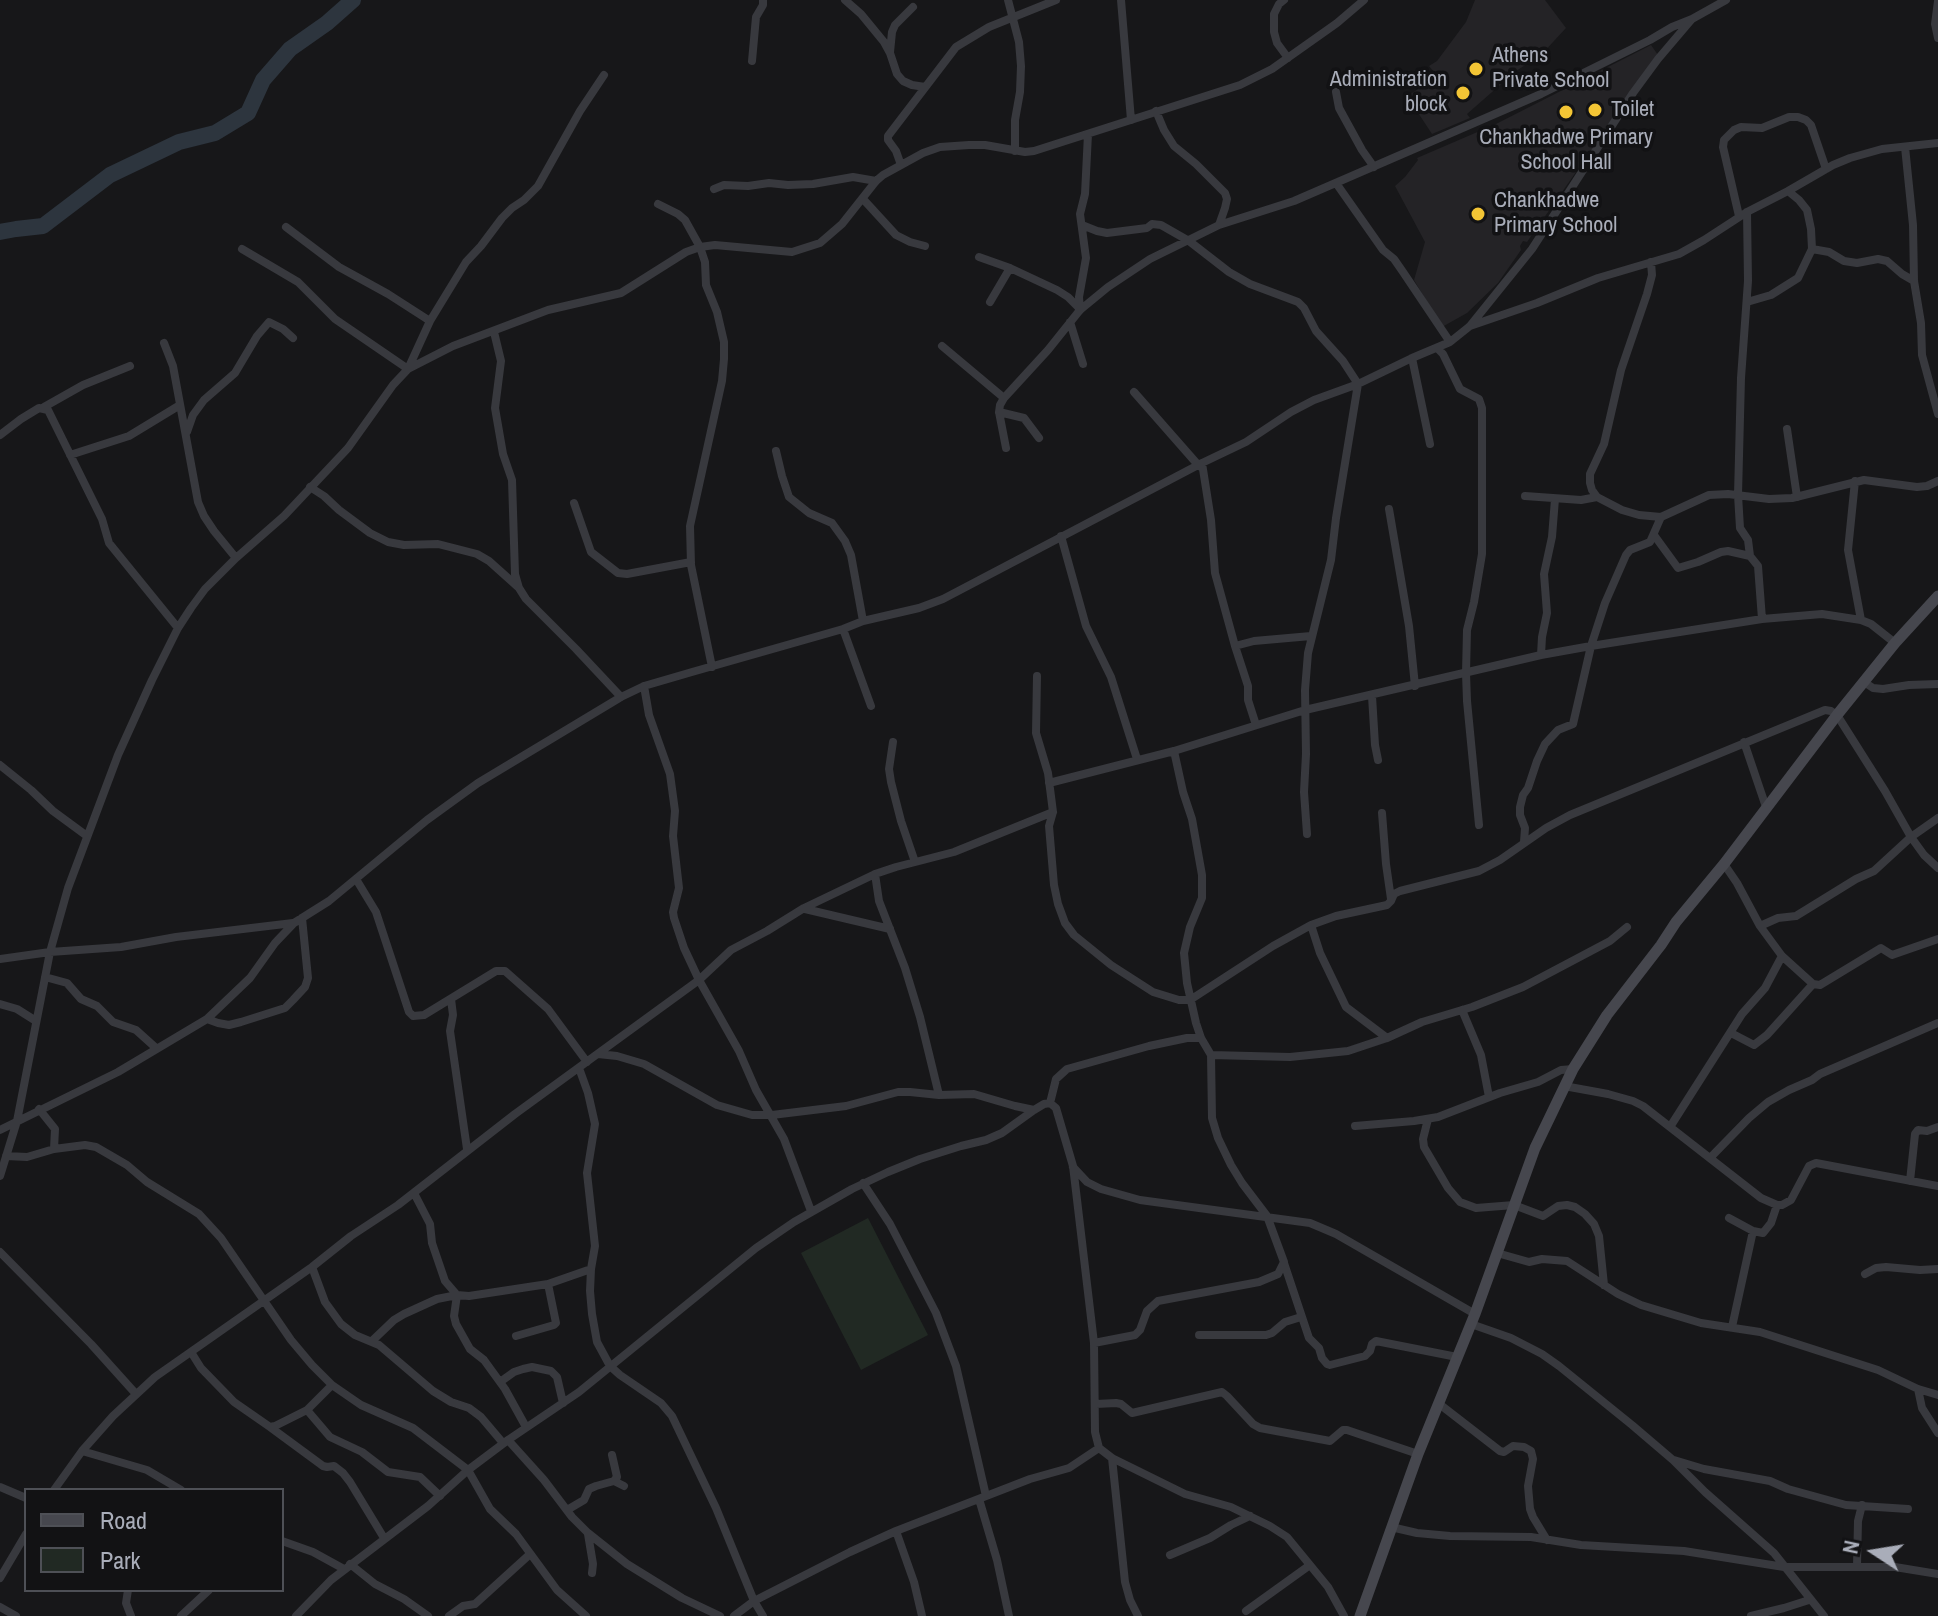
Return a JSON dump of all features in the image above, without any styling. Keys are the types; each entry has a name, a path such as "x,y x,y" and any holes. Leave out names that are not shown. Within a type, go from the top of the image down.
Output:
{"street":[{"path":"752,61 756,17 763,0"},
{"path":"845,0 884,42 903,81 925,87"},
{"path":"1008,0 1019,42 1021,66 1015,151"},
{"path":"901,165 888,136 956,47 976,33 1056,0"},
{"path":"1121,0 1131,120"},
{"path":"1284,0 1274,14 1274,32 1277,43 1288,58"},
{"path":"408,369 453,346 548,310 621,293 686,252 700,247 715,245 792,252 820,243 852,213 876,181 923,153 950,146 985,145 1034,151 1240,85 1288,58 1364,0"},
{"path":"1006,448 999,412 1004,398 1080,310 1135,267 1219,225 1294,201 1541,94 1726,0"},
{"path":"1938,1 1935,24 1938,38"},
{"path":"890,53 895,25 913,7"},
{"path":"0,1130 100,1081 207,1019 250,978 275,943 298,920 329,901 427,820 478,783 621,697 644,686 943,599 1246,442 1314,400 1358,384 1450,342 1470,326 1532,249 1633,93 1692,19"},
{"path":"0,1176 17,1121 50,952 68,888 118,755 178,628 205,589 284,516 348,448 408,369 430,321 466,262 502,218 538,186 604,75"},
{"path":"1336,92 1339,108 1374,167"},
{"path":"1156,111 1174,146 1225,193 1225,208 1219,225"},
{"path":"1762,619 1758,566 1750,556 1748,540 1740,528 1741,378 1748,259 1743,214 1723,147 1724,140 1741,127 1762,128 1789,117 1798,117 1811,125 1826,169"},
{"path":"1080,310 1079,297 1086,258 1080,214 1085,194 1088,134"},
{"path":"1470,326 1598,278 1679,254 1743,214 1826,169 1865,152 1938,143"},
{"path":"1905,147 1922,355 1938,414"},
{"path":"714,189 724,185 813,184 853,177 876,181"},
{"path":"1336,183 1383,250 1394,259 1450,342"},
{"path":"1747,302 1771,295 1798,278 1812,249 1807,210 1788,191"},
{"path":"863,199 896,235 925,246"},
{"path":"658,204 685,220 700,247 705,262 706,285 721,326 722,381 691,516 689,544 712,667"},
{"path":"1082,225 1107,233 1156,224 1189,241 1250,284 1302,305 1316,331 1343,361 1358,384 1331,560 1311,636 1305,690 1304,792 1307,834"},
{"path":"286,227 339,267 430,321"},
{"path":"242,249 298,282 335,319 408,369"},
{"path":"1812,249 1829,252 1844,261 1887,261 1914,281"},
{"path":"979,257 1057,290 1080,310"},
{"path":"1651,262 1652,275 1621,370 1604,444 1590,474 1592,490 1597,497 1622,510 1661,517 1700,498 1719,494 1769,499 1797,497 1855,481 1906,487 1927,486 1938,481"},
{"path":"990,302 1010,268"},
{"path":"186,433 193,415 204,400 235,373 269,322 293,338"},
{"path":"1070,322 1083,364"},
{"path":"494,332 501,361 495,408 503,454 512,480 515,574 519,588"},
{"path":"164,343 173,366 198,502 214,531 236,558"},
{"path":"942,346 1004,398"},
{"path":"1437,348 1458,386 1479,399 1482,408 1482,554 1467,630 1466,673 1479,825"},
{"path":"1412,358 1430,444"},
{"path":"0,435 39,408 100,377 130,366"},
{"path":"1134,392 1200,464 1211,520 1215,573 1248,686 1248,700 1256,725"},
{"path":"70,455 129,436 180,405"},
{"path":"44,407 51,413 102,519 109,543 178,628"},
{"path":"999,412 1024,418 1039,438"},
{"path":"1787,429 1797,497"},
{"path":"776,451 789,497 809,513 832,523 845,541 851,555 863,621"},
{"path":"1855,481 1848,550 1861,620"},
{"path":"310,487 370,533 388,542 438,544 477,554 489,561 519,588 526,599 621,697"},
{"path":"1525,496 1581,500 1597,497"},
{"path":"1541,655 1547,613 1544,574 1552,537 1555,499"},
{"path":"574,503 591,552 618,573 691,562"},
{"path":"1389,509 1409,626 1415,686"},
{"path":"1524,842 1525,828 1520,815 1523,795 1532,773 1545,744 1558,730 1573,724 1591,646 1605,603 1626,555 1630,550 1650,542 1661,517"},
{"path":"1654,535 1678,568 1728,551 1750,556"},
{"path":"1061,536 1086,626 1111,677 1137,759"},
{"path":"1361,1615 1418,1454 1473,1319 1535,1148 1573,1069 1607,1015 1676,922 1837,715 1938,596"},
{"path":"1049,783 1174,751 1305,710 1591,646 1762,619 1822,614 1861,620 1895,643"},
{"path":"843,629 871,706"},
{"path":"1235,646 1254,641 1311,636"},
{"path":"1037,676 1036,733 1048,773 1053,812 1049,826 1054,885 1065,923 1074,935 1111,965 1153,992 1170,998 1190,1000 1311,925 1380,907 1400,891 1479,871 1557,821 1825,710 1837,715 1911,837 1938,868"},
{"path":"1864,682 1873,688 1883,689 1938,684"},
{"path":"644,686 649,715 672,786 675,811 673,836 679,888 674,918 699,980 784,1139 811,1211"},
{"path":"1372,696 1378,760"},
{"path":"893,742 889,769 891,782 915,862"},
{"path":"1744,742 1766,807"},
{"path":"1174,751 1192,819 1202,875 1202,898 1184,953 1190,1000 1201,1038 1211,1055 1214,1128 1242,1183 1267,1216 1309,1338 1330,1365 1365,1356 1376,1341 1457,1357"},
{"path":"0,765 87,836"},
{"path":"55,1488 113,1416 155,1377 414,1193 467,1149 699,980 731,950 804,908 875,874 954,852 1053,812"},
{"path":"1382,813 1391,901"},
{"path":"1760,926 1778,918 1796,916 1874,871 1911,837 1938,818"},
{"path":"1724,864 1760,926 1782,956 1813,984 1820,985 1881,948 1892,955 1938,939"},
{"path":"875,874 879,901 905,968 939,1095"},
{"path":"356,879 376,912 409,1012 413,1016 424,1015 496,971 505,971 548,1009 583,1065 595,1124 587,1173 595,1246 590,1291 595,1334 610,1366 661,1403 672,1416 763,1616"},
{"path":"804,908 890,929"},
{"path":"0,959 121,947 298,920"},
{"path":"207,1019 229,1025 285,1008 305,987 308,978 298,920"},
{"path":"1311,925 1320,953 1346,1007 1387,1038"},
{"path":"1211,1055 1290,1057 1348,1051 1523,987 1610,941 1627,927"},
{"path":"1670,1127 1742,1014 1765,988 1782,956"},
{"path":"45,977 67,983 81,999 97,1006 113,1022 136,1030 156,1048"},
{"path":"1731,1033 1754,1045 1813,984"},
{"path":"451,999 453,1015 450,1031 467,1149"},
{"path":"0,1004 17,1009 36,1021"},
{"path":"1462,1010 1481,1055 1489,1097"},
{"path":"1710,1158 1768,1102 1820,1074 1938,1023"},
{"path":"1050,1103 1056,1079 1067,1069 1149,1046 1201,1038"},
{"path":"598,1054 644,1064 717,1105 752,1115 858,1104 898,1092 974,1094 1034,1110"},
{"path":"1355,1126 1428,1119 1538,1082 1561,1070 1573,1069"},
{"path":"1564,1086 1633,1101 1652,1112 1761,1198 1777,1205 1791,1200 1813,1163 1938,1186"},
{"path":"296,1616 324,1586 440,1496 468,1470 563,1403 756,1248 811,1211 863,1183 920,1159 986,1140 1050,1103 1056,1108 1073,1166 1094,1343 1095,1432 1099,1448 1112,1458 1185,1494 1231,1507 1287,1537 1328,1587 1344,1616"},
{"path":"39,1109 55,1129 54,1149"},
{"path":"1428,1119 1424,1147 1453,1196 1476,1208 1514,1205 1543,1216 1558,1206 1575,1207 1594,1224 1599,1236 1604,1285"},
{"path":"1910,1181 1915,1134 1918,1130 1938,1127"},
{"path":"6,1156 27,1157 54,1149 85,1145 96,1147 193,1209 214,1229 300,1352 332,1385 361,1405 423,1434 468,1470 490,1509 516,1534 557,1590 586,1616"},
{"path":"1073,1166 1094,1186 1140,1200 1267,1216 1322,1227 1473,1319 1542,1354 1673,1460 1774,1553 1824,1616"},
{"path":"863,1183 890,1224 936,1313 956,1366 1009,1616"},
{"path":"414,1193 430,1224 432,1243 445,1281 457,1295 456,1324 470,1349 480,1356 500,1382 526,1427"},
{"path":"1729,1218 1763,1233 1768,1230 1777,1205"},
{"path":"1732,1327 1753,1231"},
{"path":"0,1252 136,1394"},
{"path":"1497,1253 1529,1262 1542,1259 1567,1261 1630,1300 1701,1323 1760,1332 1828,1353 1938,1395"},
{"path":"1094,1343 1135,1335 1147,1311 1158,1301 1259,1282 1278,1274 1284,1262"},
{"path":"312,1267 325,1302 335,1317 355,1335 372,1341 433,1391 481,1417 544,1480 588,1533 627,1564 671,1592 720,1616"},
{"path":"1865,1274 1886,1267 1938,1269"},
{"path":"372,1341 394,1320 437,1299 548,1284 591,1269"},
{"path":"516,1336 556,1323 548,1284"},
{"path":"1199,1335 1266,1335 1285,1322 1301,1317"},
{"path":"191,1352 201,1368 234,1402 323,1466 334,1466 343,1473 384,1538"},
{"path":"500,1382 523,1369 546,1369 557,1377 563,1403"},
{"path":"270,1427 307,1410 332,1385"},
{"path":"1918,1389 1922,1408 1938,1433"},
{"path":"1096,1404 1121,1404 1132,1413 1222,1392 1260,1428 1330,1441 1347,1430 1418,1454"},
{"path":"1438,1403 1500,1451 1513,1446 1531,1451 1530,1509 1547,1540"},
{"path":"307,1410 330,1437 362,1452 388,1472 420,1477 440,1496"},
{"path":"734,1616 754,1601 850,1552 1030,1479 1069,1468 1099,1448"},
{"path":"82,1451 147,1470 178,1488"},
{"path":"612,1455 617,1477 614,1481"},
{"path":"1112,1458 1125,1582 1138,1616"},
{"path":"1673,1460 1770,1481 1833,1502 1908,1509"},
{"path":"567,1510 584,1500 589,1489 596,1486 614,1481 624,1486"},
{"path":"0,1487 24,1497"},
{"path":"1857,1566 1858,1521 1862,1505"},
{"path":"1170,1555 1250,1516"},
{"path":"1391,1527 1450,1536 1513,1536 1590,1546 1684,1551 1784,1567 1895,1567 1938,1574"},
{"path":"896,1531 922,1616"},
{"path":"588,1533 592,1573"},
{"path":"0,1578 24,1537"},
{"path":"284,1542 347,1567 428,1616"},
{"path":"449,1616 463,1606 475,1604 529,1555"},
{"path":"1246,1611 1310,1565"},
{"path":"128,1592 126,1603 131,1616"},
{"path":"181,1616 207,1592"},
{"path":"1751,1616 1809,1600"},
{"path":"0,1607 16,1616"}],"shaded area":[{"name":"Athens Private School","path":"1475,0 1545,0 1566,28 1541,55 1516,71 1467,114 1470,118 1432,134 1407,96 1438,77 1429,66 1437,61 1466,22"},
{"name":"Chankhadwe Primary School","path":"1651,45 1658,55 1527,242 1523,241 1521,250 1498,283 1467,313 1442,327 1414,280 1425,242 1395,186 1417,158 1496,124"}],"green space":[{"path":"868,1218 928,1335 861,1370 801,1253"}],"waterway":[{"path":"0,232 43,226 110,175 179,142 215,133 248,113 263,80 290,49 353,0"}],"place":[{"name":"Athens Private School","path":"1476,69"},
{"name":"Administration block","path":"1463,93"},
{"name":"Toilet","path":"1595,110"},
{"name":"Chankhadwe Primary School Hall","path":"1566,112"},
{"name":"Chankhadwe Primary School","path":"1478,214"}]}
